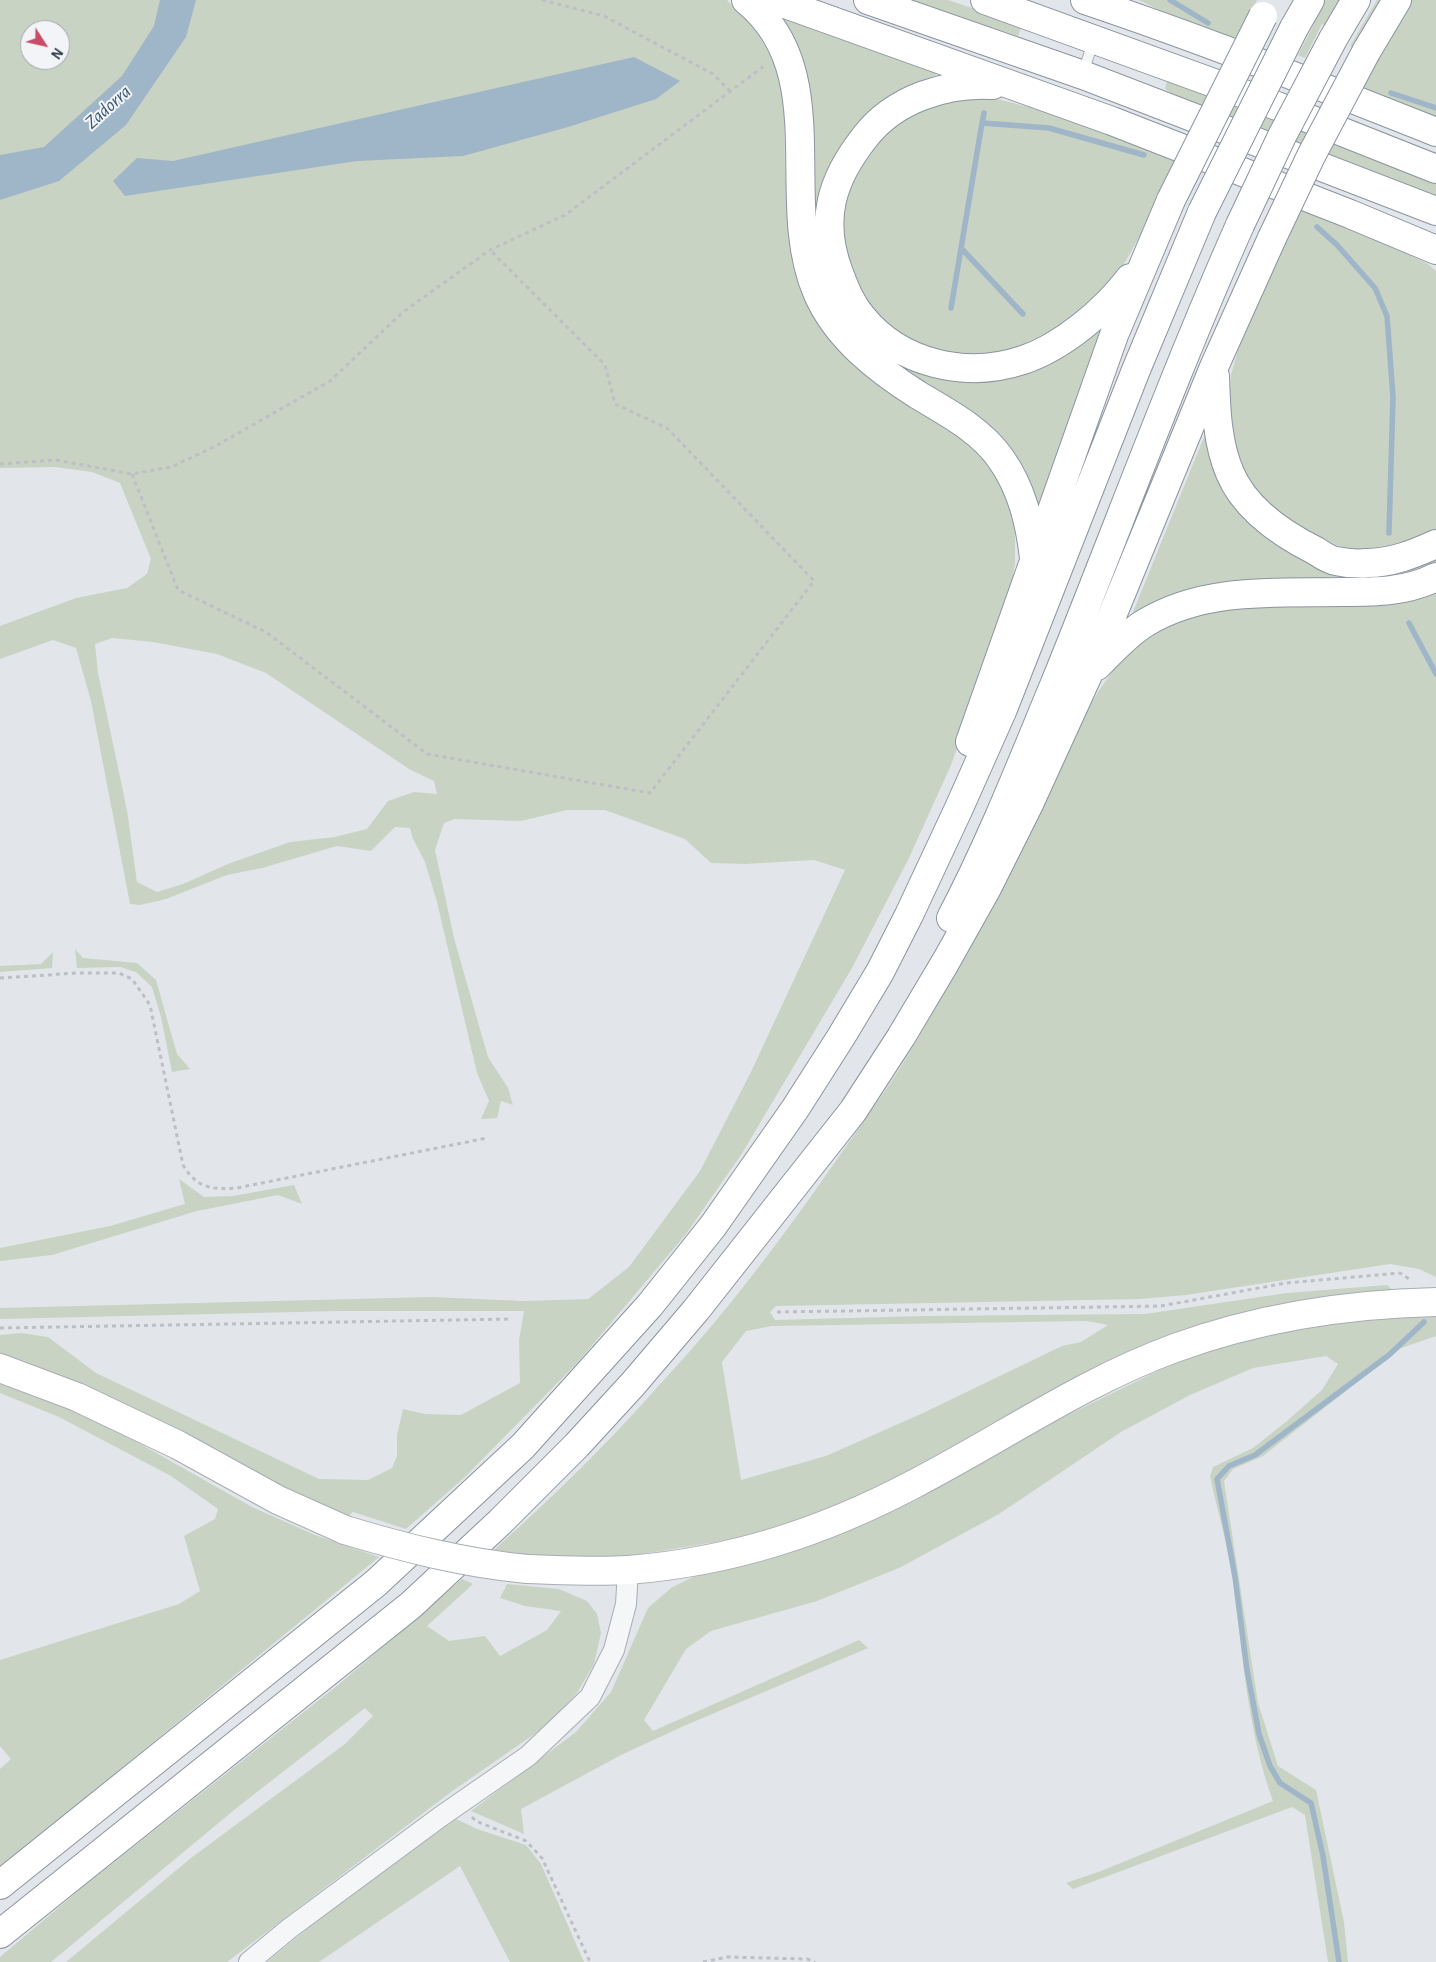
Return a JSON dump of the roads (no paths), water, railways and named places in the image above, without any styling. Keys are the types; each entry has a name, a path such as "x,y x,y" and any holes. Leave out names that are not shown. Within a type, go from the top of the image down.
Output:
{"main road":[{"path":"746,0 756,8 779,38 790,66 798,100 801,223 806,260 816,291 826,311 840,331 862,354 886,374 949,413 978,434 1000,458 1016,484 1030,530 1034,562"},
{"path":"774,0 1013,87 1121,124 1350,214 1435,250"},
{"path":"868,0 1083,75 1436,211"},
{"path":"985,0 1095,38 1277,106 1436,169"},
{"path":"1085,0 1138,18 1436,132"},
{"path":"1113,0 1138,18"},
{"path":"0,1885 376,1583 523,1446 650,1305 713,1226 795,1109 880,972 910,915 960,808 1003,709 1136,370 1202,212 1294,28 1310,0"},
{"path":"771,1214 882,1044 974,870 1017,775 1202,310 1282,136 1333,39 1356,0"},
{"path":"0,1934 411,1604 500,1522 577,1445 633,1384 696,1310 853,1110 901,1038 945,963 986,890 1029,804 1087,676 1214,367 1272,238 1310,156 1366,52 1397,0"},
{"path":"910,915 1111,344 1171,200 1268,8"},
{"path":"1013,87 981,84 933,92 899,107 873,126 850,156 838,179 831,206 828,234 835,262 846,292 861,317 887,342 910,355 938,365 974,369 999,366 1024,359 1075,331 1123,288 1146,257"},
{"path":"1214,367 1216,410 1222,449 1230,474 1246,500 1270,524 1303,545 1335,561 1368,564 1406,557 1436,544"},
{"path":"1087,676 1121,642 1145,623 1177,608 1202,600 1238,593 1375,592 1399,589 1436,577"},
{"path":"0,1368 77,1397 178,1445 278,1500 345,1530 392,1544 475,1563 527,1569 577,1571 628,1570 691,1562 746,1552 801,1535 859,1512 915,1484 1056,1404 1114,1374 1173,1348 1232,1328 1294,1315 1351,1307 1436,1302"}],"street":[{"path":"249,1962 290,1928 528,1756 590,1697 614,1650 626,1604 628,1570"}],"lane":[{"path":"1083,75 1095,38"}],"water":[{"name":"Zadorra","path":"160,0 196,0 186,37 126,125 59,181 0,200 0,155 44,147 122,76 154,26"},
{"path":"634,57 680,81 656,99 568,127 463,156 357,161 125,196 113,181 137,158 173,161"}],"waterway":[{"path":"1170,0 1208,23"},
{"path":"1391,93 1436,108"},
{"path":"984,113 982,123 1049,128 1144,155"},
{"path":"951,308 982,123"},
{"path":"1317,227 1337,245 1375,288 1387,316 1393,397 1389,533"},
{"path":"961,248 1023,314"},
{"path":"1409,623 1436,674"},
{"path":"1339,1962 1323,1856 1311,1803 1280,1783 1270,1766 1259,1734 1247,1670 1235,1577 1217,1479 1229,1466 1255,1455 1389,1355 1424,1322"}]}
